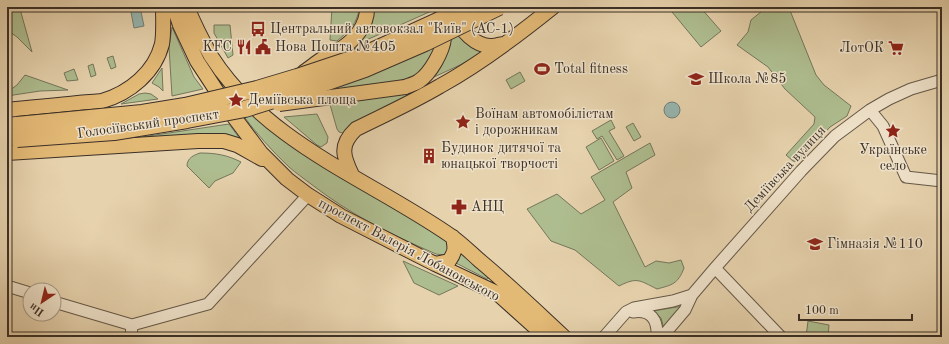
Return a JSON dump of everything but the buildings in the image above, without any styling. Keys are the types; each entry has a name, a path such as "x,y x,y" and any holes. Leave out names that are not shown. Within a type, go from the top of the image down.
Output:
{"highway":[{"name":"Голосіївський проспект","path":"468,7 363,55 257,89 185,106 17,132 114,132 245,109 296,94 365,69 499,7"}],"main road":[{"path":"7,110 102,101 135,85 145,76 159,52 163,34 163,7"},
{"path":"174,7 180,25 197,61 250,139 271,164 308,195"},
{"path":"187,7 200,36 212,57 232,83 256,110 305,148 352,175"},
{"path":"297,77 322,59 339,50 350,41 359,32 365,22 368,7"},
{"path":"405,87 419,81 426,75 440,51 444,39 443,15 441,7"},
{"path":"457,7 457,20 463,31 476,41 484,45 492,46 506,43"},
{"path":"352,175 345,162 344,154 347,137 356,129 440,87 506,43 553,7"},
{"path":"245,109 405,87 440,87"},
{"path":"7,153 198,141 224,141 237,145 271,164"},
{"name":"проспект Валерія Лобановського","path":"352,175 402,204 453,237 492,270 564,337"},
{"name":"проспект Валерія Лобановського","path":"308,195 341,216 497,294 546,337"},
{"path":"435,264 449,261 454,254 455,248 453,237"}],"street":[{"name":"Деміївська вулиця","path":"662,337 685,310 692,295 715,268 819,151 835,136 889,98 911,89 942,80"},
{"path":"870,110 883,126 906,176 942,181"},
{"path":"62,304 132,325 208,304 308,195"},
{"path":"715,268 781,337"},
{"path":"7,286 22,291"},
{"path":"604,337 626,312 634,308 673,301 692,295"},
{"path":"626,312 647,312 654,318 658,328 657,337"},
{"path":"131,337 132,325"}],"green space":[{"path":"332,7 360,7 357,18 352,26 337,41 330,40"},
{"path":"371,7 435,7 436,9 353,46"},
{"path":"677,7 700,7 721,31 701,47 672,12"},
{"path":"767,7 789,8 816,75 824,85 851,106 847,116 830,127 798,162 793,161 786,155 814,124 815,117 785,89 768,67 737,45 748,32 751,20"},
{"path":"20,9 32,52 17,37 7,30 7,11"},
{"path":"214,25 230,25 233,55 228,58 214,33"},
{"path":"172,27 194,77 203,89 172,96 169,47"},
{"path":"456,33 463,40 484,52 434,77 445,58 449,36"},
{"path":"439,41 422,70 404,82 327,93 326,90 351,82"},
{"path":"113,56 116,67 111,69 107,58"},
{"path":"93,64 96,75 91,77 88,66"},
{"path":"162,68 163,91 152,83"},
{"path":"74,69 78,80 67,81 64,73"},
{"path":"520,72 525,81 511,89 506,80"},
{"path":"25,75 68,90 40,91 7,96 7,92 17,85"},
{"path":"405,91 425,91 343,133 339,132 337,129 329,101"},
{"path":"139,94 151,94 158,99 121,104"},
{"path":"242,114 252,114 266,127 284,140 440,236 448,242 449,249 444,255 436,254 387,231 341,205 289,167 264,142"},
{"path":"317,114 328,137 327,143 321,147 284,117"},
{"path":"611,120 615,128 609,131 624,156 617,160 602,136 597,139 592,131"},
{"path":"633,123 641,137 634,141 626,127"},
{"path":"229,124 243,143 142,142 142,137"},
{"path":"601,138 614,161 599,170 586,147"},
{"path":"650,143 655,155 626,172 632,188 613,202 645,267 656,261 669,263 681,260 684,268 677,281 662,288 657,289 646,283 638,281 630,281 619,286 575,250 551,241 527,209 557,194 581,214 605,200 591,177"},
{"path":"200,153 221,155 241,162 233,173 215,181 209,188 187,166 187,163 193,156"},
{"path":"461,252 490,277 487,279 454,262"},
{"path":"403,261 458,286 439,295 414,283"},
{"path":"683,306 664,329 661,318 653,311"},
{"path":"808,321 829,325 828,337 806,337"}],"water":[{"path":"130,7 140,7 144,26 134,28"},
{"path":"672,102 679,107 680,110 675,117 672,118 665,113 664,110 669,103"}],"place":[{"name":"Центральний автовокзал \"Київ\" (АС-1)","path":"258,29"},
{"name":"KFC","path":"244,47"},
{"name":"Нова Пошта №405","path":"263,47"},
{"name":"ЛотОК","path":"896,48"},
{"name":"Total fitness","path":"542,69"},
{"name":"Школа №85","path":"696,79"},
{"name":"Деміївська площа","path":"236,100"},
{"name":"Воїнам автомобілістам і дорожникам","path":"463,122"},
{"name":"Українське село","path":"893,131"},
{"name":"Будинок дитячої та юнацької творчості","path":"429,156"},
{"name":"АНЦ","path":"459,207"},
{"name":"Гімназія №110","path":"815,244"}]}
